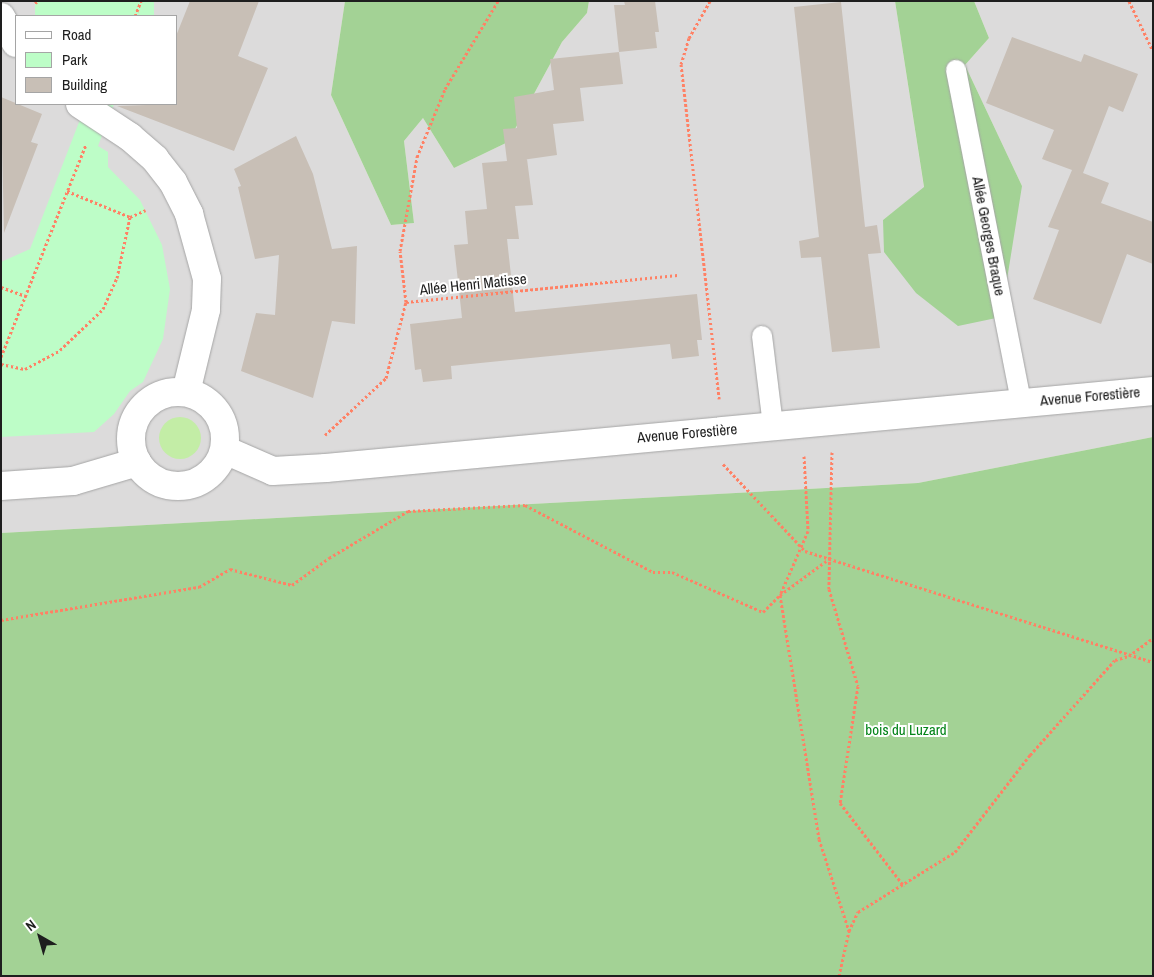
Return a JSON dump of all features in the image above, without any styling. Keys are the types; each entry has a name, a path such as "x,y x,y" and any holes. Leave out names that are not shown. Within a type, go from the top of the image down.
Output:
{"street":[{"path":"1,17 15,41"},
{"path":"82,105 130,137 155,159 173,182 189,214 207,279 206,310 186,392"},
{"name":"Avenue Forestière","path":"225,450 273,471 326,468 693,432 1153,391"},
{"path":"186,392 213,406 222,419 225,450 207,477 185,485 161,483 147,475 137,462 131,433 144,406 164,394 186,392"},
{"path":"1,486 73,481 137,462"}],"lane":[{"name":"Allée Georges Braque","path":"956,70 1021,402"},
{"path":"762,336 773,425"}],"path":[{"path":"135,15 141,1"},
{"path":"406,302 400,251 417,157 445,89 498,1"},
{"path":"710,1 690,38 681,64 722,430"},
{"path":"1129,1 1153,51"},
{"path":"1,357 67,191 130,217 146,210"},
{"path":"1,364 25,369 60,350 103,309 117,278 130,217"},
{"name":"Allée Henri Matisse","path":"326,468 324,436 386,378 406,302 678,275"},
{"path":"1,287 26,296"},
{"path":"833,419 829,589 858,686 840,803 904,886"},
{"path":"803,422 808,531 780,595 819,839 849,931"},
{"path":"693,432 806,551 1129,656 1153,662"},
{"path":"1,620 199,587 230,569 292,585 329,558 408,511 525,505 653,572 672,572 763,612 780,595 829,558"},
{"path":"839,976 849,931 858,912 904,886 955,852 1037,747 1115,660 1129,656 1153,638"}],"shaded area":[{"path":"1,1 345,1 331,95 391,225 414,223 404,141 423,118 454,168 508,142 562,42 587,13 589,1 895,1 924,188 883,220 1022,186 965,65 989,38 974,1 1153,1 1153,437 918,483 1,533"}],"green space":[{"path":"35,1 154,1 154,15 35,15"},
{"path":"345,1 589,1 587,13 562,42 508,142 454,168 423,118 404,141 414,223 391,225 331,95"},
{"path":"895,1 974,1 989,38 965,65 1022,186 1001,317 958,326 916,293 884,252 883,220 924,187"},
{"path":"86,105 114,105 98,146 108,152 108,167 140,200 162,245 170,289 163,339 143,382 130,391 114,414 94,432 1,437 1,262 30,249"},
{"path":"180,417 195,423 201,438 195,453 180,459 165,453 159,438 165,423"},
{"name":"bois du Luzard","path":"1153,437 1153,976 1,976 1,533 918,483"}],"building":[{"path":"190,1 259,1 238,56 268,68 234,151 117,106 178,105 178,31"},
{"path":"624,1 655,1 659,32 655,32 657,48 619,52 614,5 625,5"},
{"path":"841,2 865,227 877,225 881,253 868,254 880,348 832,352 821,257 801,258 799,241 819,237 794,7"},
{"path":"1012,37 1081,62 1084,54 1138,74 1123,112 1109,106 1083,173 1109,183 1101,203 1153,222 1153,264 1127,254 1101,324 1033,299 1059,230 1048,227 1072,170 1042,159 1054,130 986,103"},
{"path":"619,52 623,84 580,88 584,121 553,124 557,155 527,159 533,205 515,206 519,239 507,239 515,312 697,294 702,340 697,340 699,356 672,359 670,344 451,366 452,379 423,382 421,369 415,370 410,324 462,318 454,245 468,244 465,211 487,209 482,163 507,161 503,129 517,128 514,97 554,90 550,59"},
{"path":"1,97 15,103 15,105 20,105 42,114 31,142 38,144 4,233"},
{"path":"296,136 313,174 332,249 357,246 355,324 332,321 313,398 241,371 256,313 275,315 279,255 255,259 238,187 241,186 234,169"}]}
